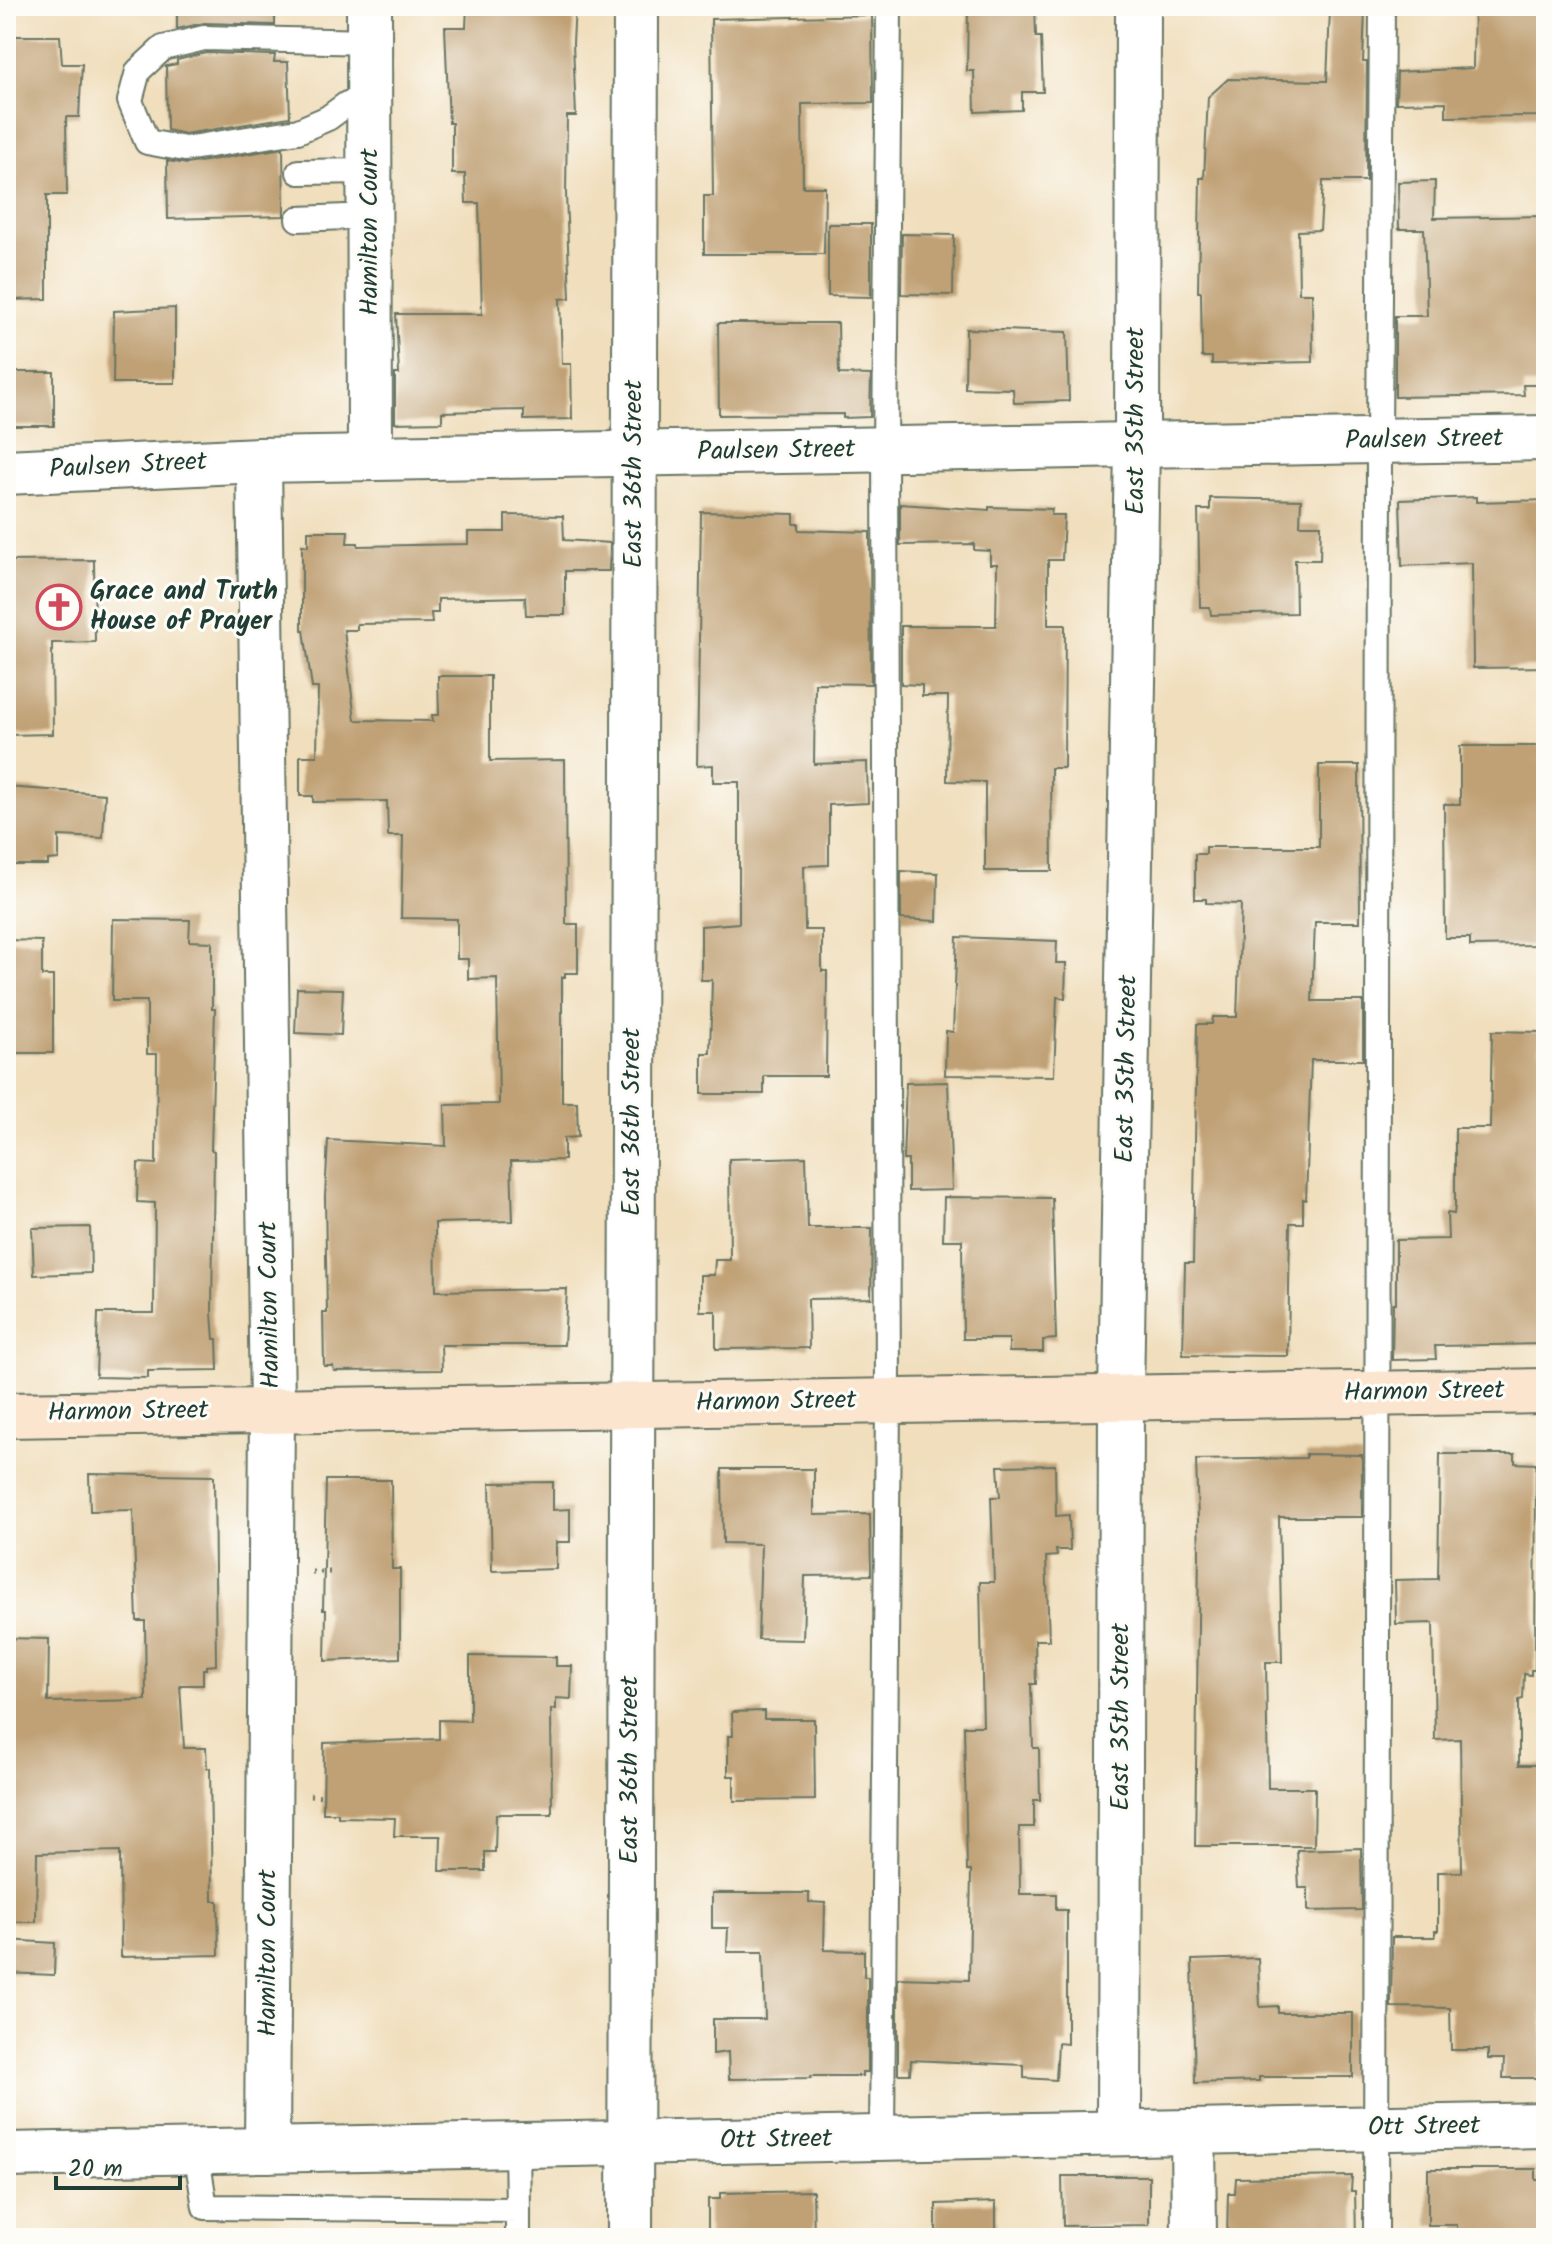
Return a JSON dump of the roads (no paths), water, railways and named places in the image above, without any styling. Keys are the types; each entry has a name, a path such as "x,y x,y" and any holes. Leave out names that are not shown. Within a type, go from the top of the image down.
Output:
{"main road":[{"name":"Harmon Street","path":"6,1415 1546,1391"}],"street":[{"name":"East 36th Street","path":"630,2238 636,6"},
{"name":"East 35th Street","path":"1119,2131 1121,1396 1137,445 1138,6"},
{"name":"Hamilton Court","path":"369,24 370,458"},
{"name":"Paulsen Street","path":"6,472 259,460 1546,438"},
{"name":"Hamilton Court","path":"259,460 272,1409 267,2150"},
{"name":"Ott Street","path":"6,2155 1546,2125"},
{"path":"1193,2133 1194,2238"}],"lane":[{"path":"882,2137 888,1400 885,449 889,6"},
{"path":"1376,2238 1382,6"},
{"path":"369,24 204,38 163,48 138,71 130,101 147,142 185,149 298,131 328,118 347,104 369,102"},
{"path":"299,172 369,171"},
{"path":"298,219 370,216"},
{"path":"517,2147 518,2238"},
{"path":"196,2151 205,2207 518,2210"}],"place":[{"name":"Grace and Truth House of Prayer","path":"59,607"}]}
